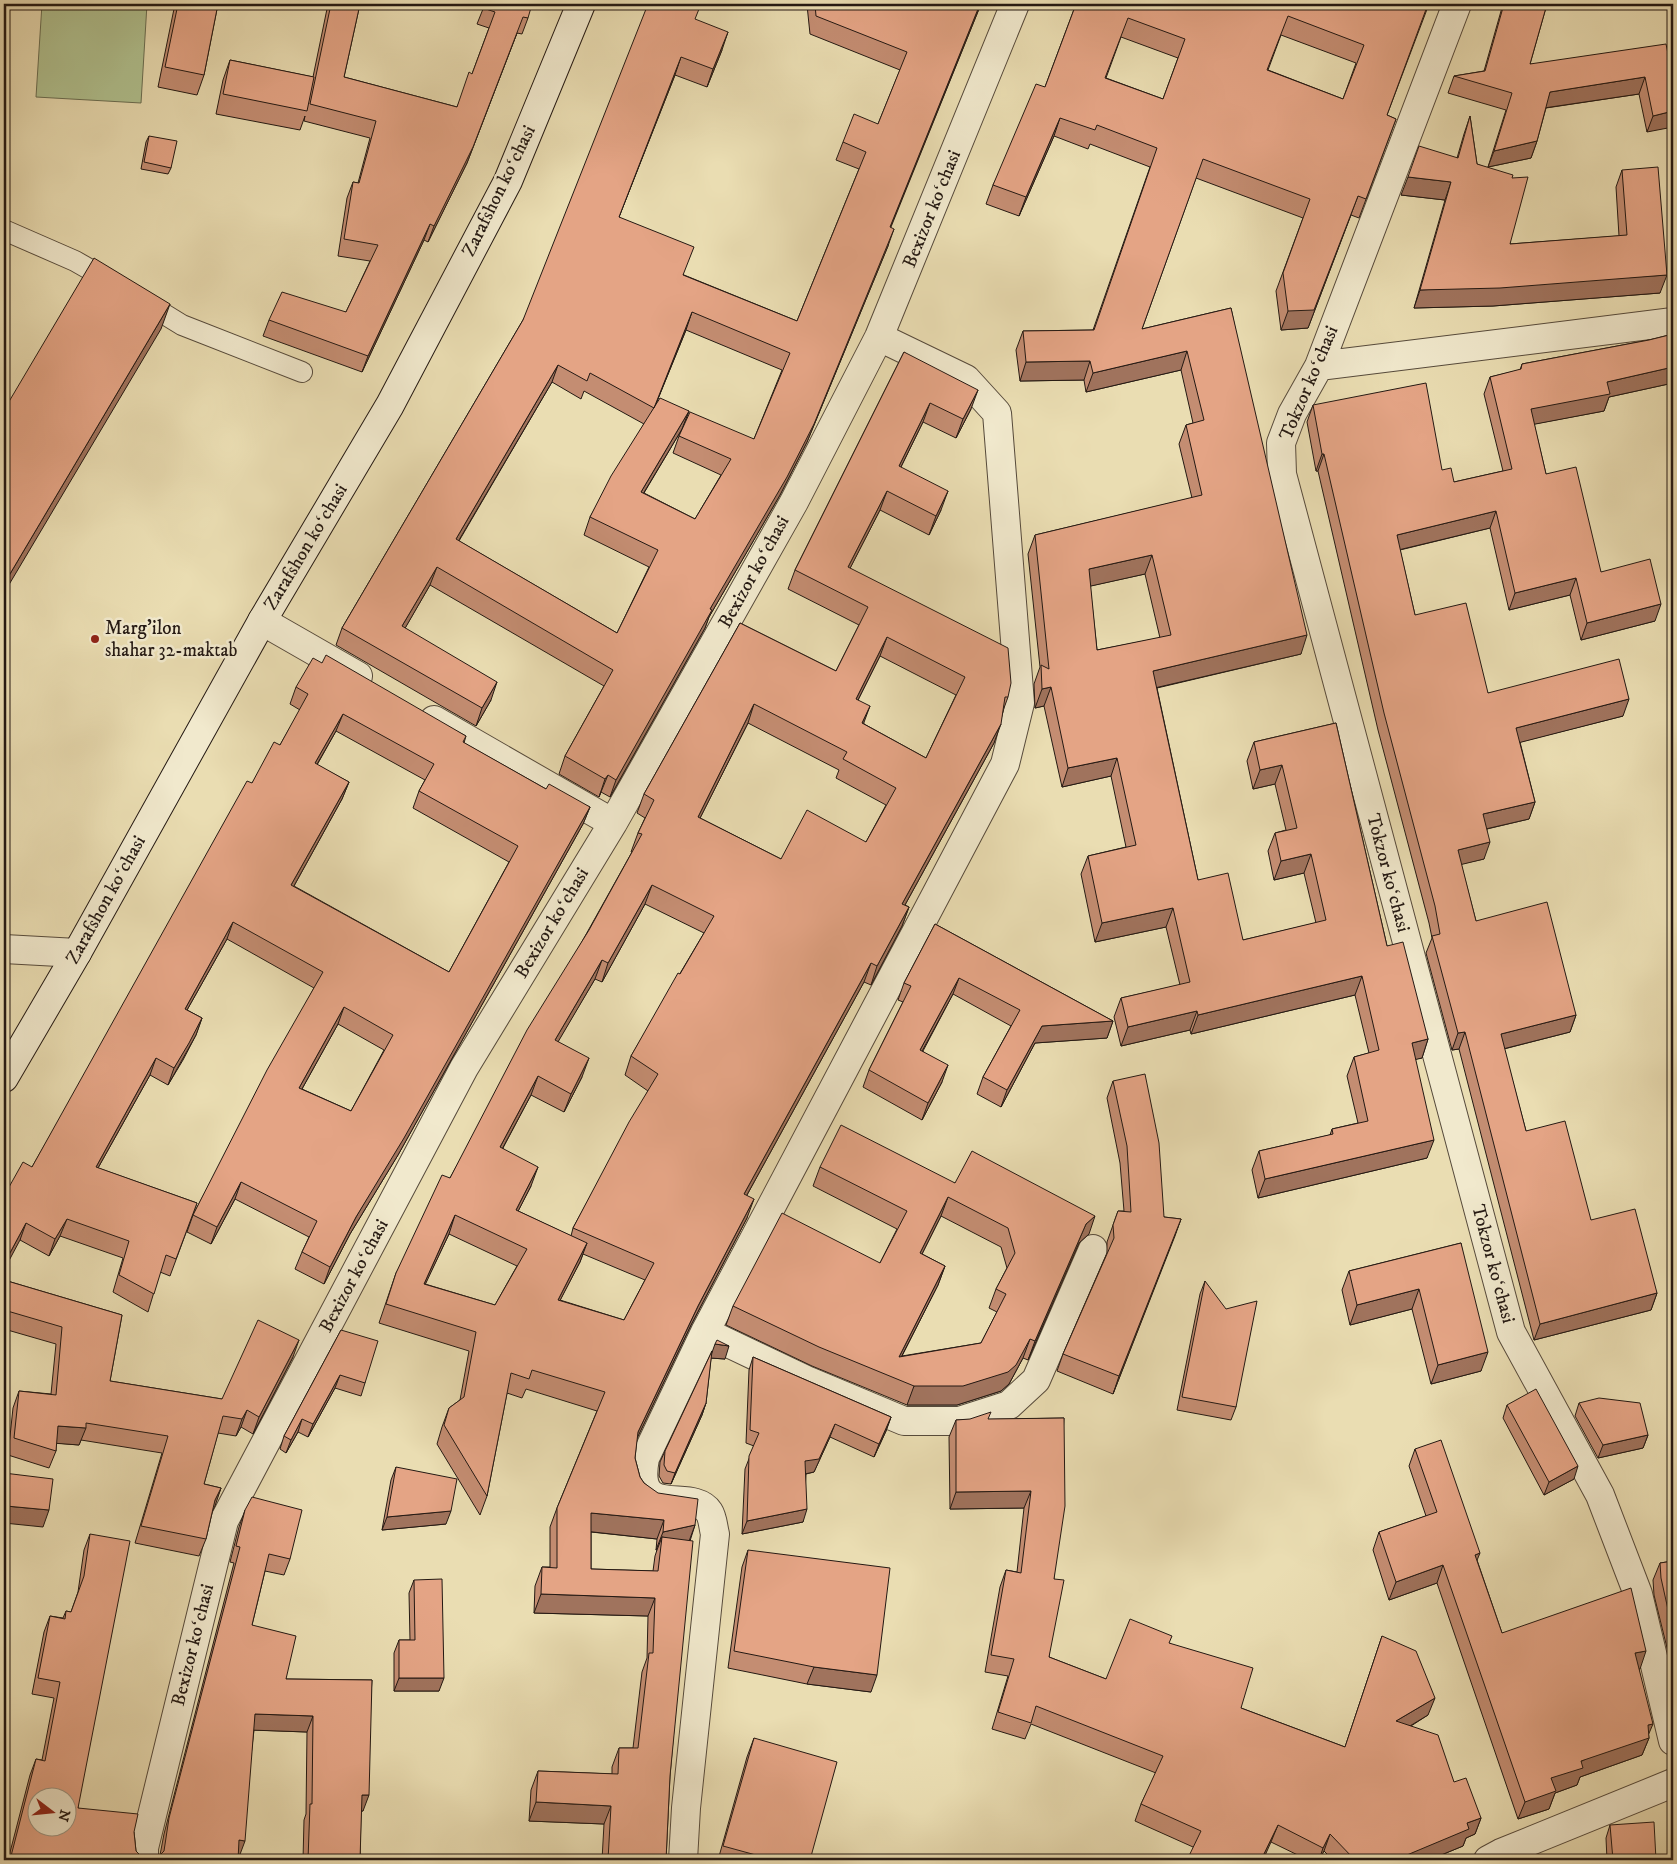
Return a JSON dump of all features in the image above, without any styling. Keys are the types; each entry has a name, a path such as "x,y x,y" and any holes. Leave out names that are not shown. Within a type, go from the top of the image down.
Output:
{"street":[{"name":"Zarafshon koʻchasi","path":"4,1078 77,952 262,621 390,405 508,181 582,4"},
{"name":"Bexizor koʻchasi","path":"144,1860 144,1848 224,1520 464,1068 613,823 794,502 879,337 1015,4"},
{"name":"Tokzor koʻchasi","path":"1457,4 1319,366 1292,414 1281,443 1282,474 1511,1332 1600,1495 1638,1594 1673,1741"},
{"path":"1319,366 1673,322"},
{"path":"683,1860 686,1808 714,1534 709,1512 704,1507 693,1503 670,1501 652,1495 646,1487 643,1469 649,1446 705,1332 1005,764 1020,703 997,413 966,379 879,337"},
{"path":"262,621 382,690"},
{"path":"416,710 613,823"},
{"path":"4,949 77,952"},
{"path":"705,1332 806,1380 904,1422 959,1421 1009,1406 1036,1380 1093,1249"},
{"path":"1488,1860 1673,1783"}],"lane":[{"path":"4,230 74,260 182,325 302,372"}],"green space":[{"path":"42,4 147,4 141,103 36,97"}],"building":[{"path":"178,4 218,4 204,75 165,67"},
{"path":"331,4 360,4 344,77 457,107 469,72 472,74 495,12 483,8 485,4 532,4 528,18 523,17 473,147 434,226 430,224 368,356 269,320 282,292 346,312 378,245 344,239 353,182 359,183 376,121 310,104"},
{"path":"648,4 701,4 695,19 728,32 713,69 681,57 619,217 694,247 683,275 797,321 866,152 843,142 854,114 878,124 907,52 816,16 815,4 980,4 890,227 894,229 814,424 787,477 710,609 712,610 616,780 608,775 605,779 565,756 613,670 437,567 402,626 497,682 482,708 342,628 523,320","holes":["692,312 790,353 754,439 690,412 679,436 731,459 695,519 641,492 689,411 660,398 654,407","558,365 587,381 590,373 654,408 611,476 590,517 658,550 617,633 456,539"]},
{"path":"1076,4 1428,4 1387,115 1396,119 1366,199 1358,196 1314,310 1288,311 1283,273 1310,199 1203,159 1142,329 1231,308 1307,635 1153,671 1198,880 1228,873 1243,940 1326,920 1311,854 1281,861 1275,833 1297,828 1282,765 1260,770 1254,742 1336,723 1387,946 1403,942 1428,1039 1412,1043 1434,1140 1265,1179 1259,1151 1333,1134 1332,1129 1368,1121 1354,1057 1379,1050 1362,976 1198,1015 1197,1011 1128,1027 1121,998 1190,982 1173,908 1102,923 1088,856 1136,845 1117,758 1068,768 1051,687 1042,689 1041,665 1049,669 1035,535 1202,495 1186,425 1204,420 1187,351 1093,373 1090,361 1026,362 1023,331 1094,330 1157,148 1097,125 1095,130 1060,118 1026,197 993,185 1036,84 1045,87","holes":["1288,16 1364,45 1343,99 1267,70","1128,18 1185,39 1163,99 1105,78","1152,555 1171,635 1097,650 1089,569"]},
{"path":"1504,4 1547,4 1530,64 1666,44 1673,78 1673,111 1653,116 1645,77 1550,92 1537,141 1494,151 1512,93 1454,76 1485,71"},
{"path":"230,60 314,77 307,111 223,94"},
{"path":"1470,116 1477,164 1513,175 1512,178 1528,177 1510,244 1627,235 1622,170 1658,167 1667,275 1500,288 1420,290 1451,182 1408,177 1419,146 1458,158"},
{"path":"149,136 177,141 171,168 144,162"},
{"path":"94,258 170,304 4,584 4,410"},
{"path":"1673,334 1673,367 1607,382 1610,394 1531,409 1546,474 1576,467 1601,572 1650,559 1661,604 1587,623 1576,578 1515,593 1496,511 1397,535 1415,615 1466,603 1488,693 1619,659 1629,699 1516,728 1535,802 1483,814 1490,842 1458,850 1476,921 1547,902 1576,1015 1501,1034 1526,1131 1565,1121 1591,1220 1635,1209 1657,1293 1540,1324 1465,1032 1458,1033 1432,936 1440,934 1435,906 1384,713 1324,454 1322,454 1313,405 1426,383 1442,470 1451,468 1454,482 1512,469 1490,377 1521,369 1522,364"},
{"path":"904,352 978,390 963,419 930,403 899,466 948,491 936,516 887,491 848,567 1008,648 1011,683 1008,697 1005,697 1001,724 902,904 909,907 877,966 871,963 744,1194 754,1199 698,1306 638,1432 635,1458 640,1477 644,1483 658,1493 698,1499 695,1525 663,1532 664,1520 591,1513 591,1569 658,1571 662,1537 693,1541 670,1776 666,1860 608,1860 611,1806 536,1802 538,1771 618,1774 619,1748 638,1748 649,1653 653,1653 655,1598 541,1594 542,1567 557,1568 557,1508 605,1392 532,1370 529,1379 511,1373 487,1496 444,1425 449,1408 464,1397 476,1332 386,1304 396,1273 442,1175 450,1178 527,1030 589,930 642,834 638,833 654,800 644,794 740,623 836,671 868,607 795,570","holes":["887,637 965,677 926,758 862,723 870,706 856,699","754,704 847,752 843,759 896,788 866,842 807,810 781,859 698,817","652,885 714,916 680,974 678,973 631,1056 658,1074 629,1122 573,1228 654,1263 624,1320 558,1300 587,1243 516,1210 538,1167 500,1147 538,1076 571,1094 589,1058 555,1040 602,960 608,963","455,1215 527,1249 495,1305 424,1284"]},
{"path":"326,655 466,736 463,742 546,789 549,784 590,807 404,1138 356,1217 330,1267 302,1252 317,1221 241,1182 217,1227 193,1215 267,1070 323,972 233,922 185,1009 202,1018 189,1043 174,1068 156,1058 96,1167 197,1203 176,1259 166,1255 154,1294 119,1275 129,1241 67,1219 55,1239 26,1223 4,1264 4,1196 23,1162 32,1167 247,781 252,783 274,742 280,745 308,694 296,687 313,658 322,663","holes":["343,714 434,764 419,791 518,846 449,972 291,885 349,782 315,763","344,1007 393,1035 351,1111 299,1088"]},
{"path":"935,924 1113,1021 1042,1026 1007,1090 983,1077 1020,1010 959,978 920,1050 948,1065 928,1103 869,1070 911,986 904,983"},
{"path":"1145,1074 1159,1143 1164,1217 1181,1219 1119,1376 1063,1354 1114,1238 1113,1225 1118,1211 1131,1212 1127,1146 1113,1081"},
{"path":"841,1125 955,1183 972,1151 1095,1216 1086,1224 1035,1341 1030,1339 1016,1365 1008,1372 963,1386 914,1386 819,1347 733,1306 782,1213 880,1263 907,1211 820,1167","holes":["948,1197 1008,1228 1015,1253 996,1289 1006,1294 981,1343 899,1357 945,1266 920,1253"]},
{"path":"1461,1243 1488,1352 1438,1365 1419,1289 1357,1305 1349,1271"},
{"path":"4,1280 122,1315 110,1381 222,1399 258,1320 299,1340 259,1417 247,1410 242,1419 223,1416 204,1484 221,1488 215,1500 206,1539 141,1526 168,1436 86,1423 86,1428 58,1426 56,1451 14,1438 19,1391 56,1395 62,1327 4,1310"},
{"path":"1205,1281 1226,1309 1257,1301 1236,1407 1182,1397"},
{"path":"341,1330 378,1341 365,1383 340,1375 313,1424 302,1419 291,1440 284,1436"},
{"path":"717,1340 729,1346 715,1344"},
{"path":"712,1351 706,1403 675,1473 667,1471 664,1465 665,1451"},
{"path":"753,1357 891,1417 879,1444 835,1424 819,1459 805,1461 807,1509 747,1521 749,1456 759,1433 750,1430"},
{"path":"1536,1389 1578,1466 1549,1482 1507,1405"},
{"path":"1599,1398 1640,1403 1648,1435 1603,1445 1579,1403"},
{"path":"991,1412 988,1419 1064,1418 1065,1506 1054,1579 1064,1580 1049,1657 1106,1679 1130,1619 1172,1636 1169,1643 1253,1668 1241,1708 1345,1747 1382,1636 1416,1651 1435,1698 1396,1721 1438,1735 1454,1782 1466,1778 1481,1818 1467,1823 1469,1829 1395,1860 1355,1860 1330,1834 1323,1848 1278,1825 1261,1860 1187,1860 1201,1831 1141,1804 1163,1756 1036,1706 1031,1723 998,1712 1014,1659 991,1655 1006,1570 1021,1573 1031,1491 956,1492 956,1420 970,1419"},
{"path":"1441,1440 1480,1553 1475,1555 1502,1633 1631,1588 1646,1651 1635,1653 1653,1724 1648,1725 1649,1738 1581,1761 1583,1768 1551,1778 1556,1791 1525,1802 1443,1565 1396,1582 1379,1532 1437,1512 1415,1449"},
{"path":"396,1467 457,1479 451,1511 387,1517"},
{"path":"4,1473 53,1479 49,1510 6,1506 4,1526"},
{"path":"252,1497 302,1510 290,1559 269,1554 252,1625 296,1636 286,1679 372,1680 369,1795 362,1795 360,1860 308,1860 310,1804 312,1804 313,1716 255,1714 245,1841 239,1840 238,1860 10,1860 28,1790 28,1836 78,1836 78,1808 138,1814 134,1832 136,1851 143,1858 150,1859 158,1857 164,1851 169,1818 240,1547 236,1546 245,1510"},
{"path":"90,1534 130,1541 78,1808 78,1786 29,1786 36,1759 45,1761 60,1682 38,1678 50,1616 65,1619 66,1611 71,1612 84,1576"},
{"path":"748,1550 890,1568 877,1675 814,1667 734,1651"},
{"path":"1673,1561 1673,1632 1661,1578 1660,1563"},
{"path":"442,1579 444,1678 399,1678 399,1640 415,1640 414,1580"},
{"path":"4,1608 8,1609 4,1620"},
{"path":"754,1738 837,1762 810,1860 774,1860 723,1846"},
{"path":"1654,1822 1656,1860 1613,1860 1610,1825"}],"place":[{"name":"Marg'ilon shahar 32-maktab","path":"95,639"}]}
